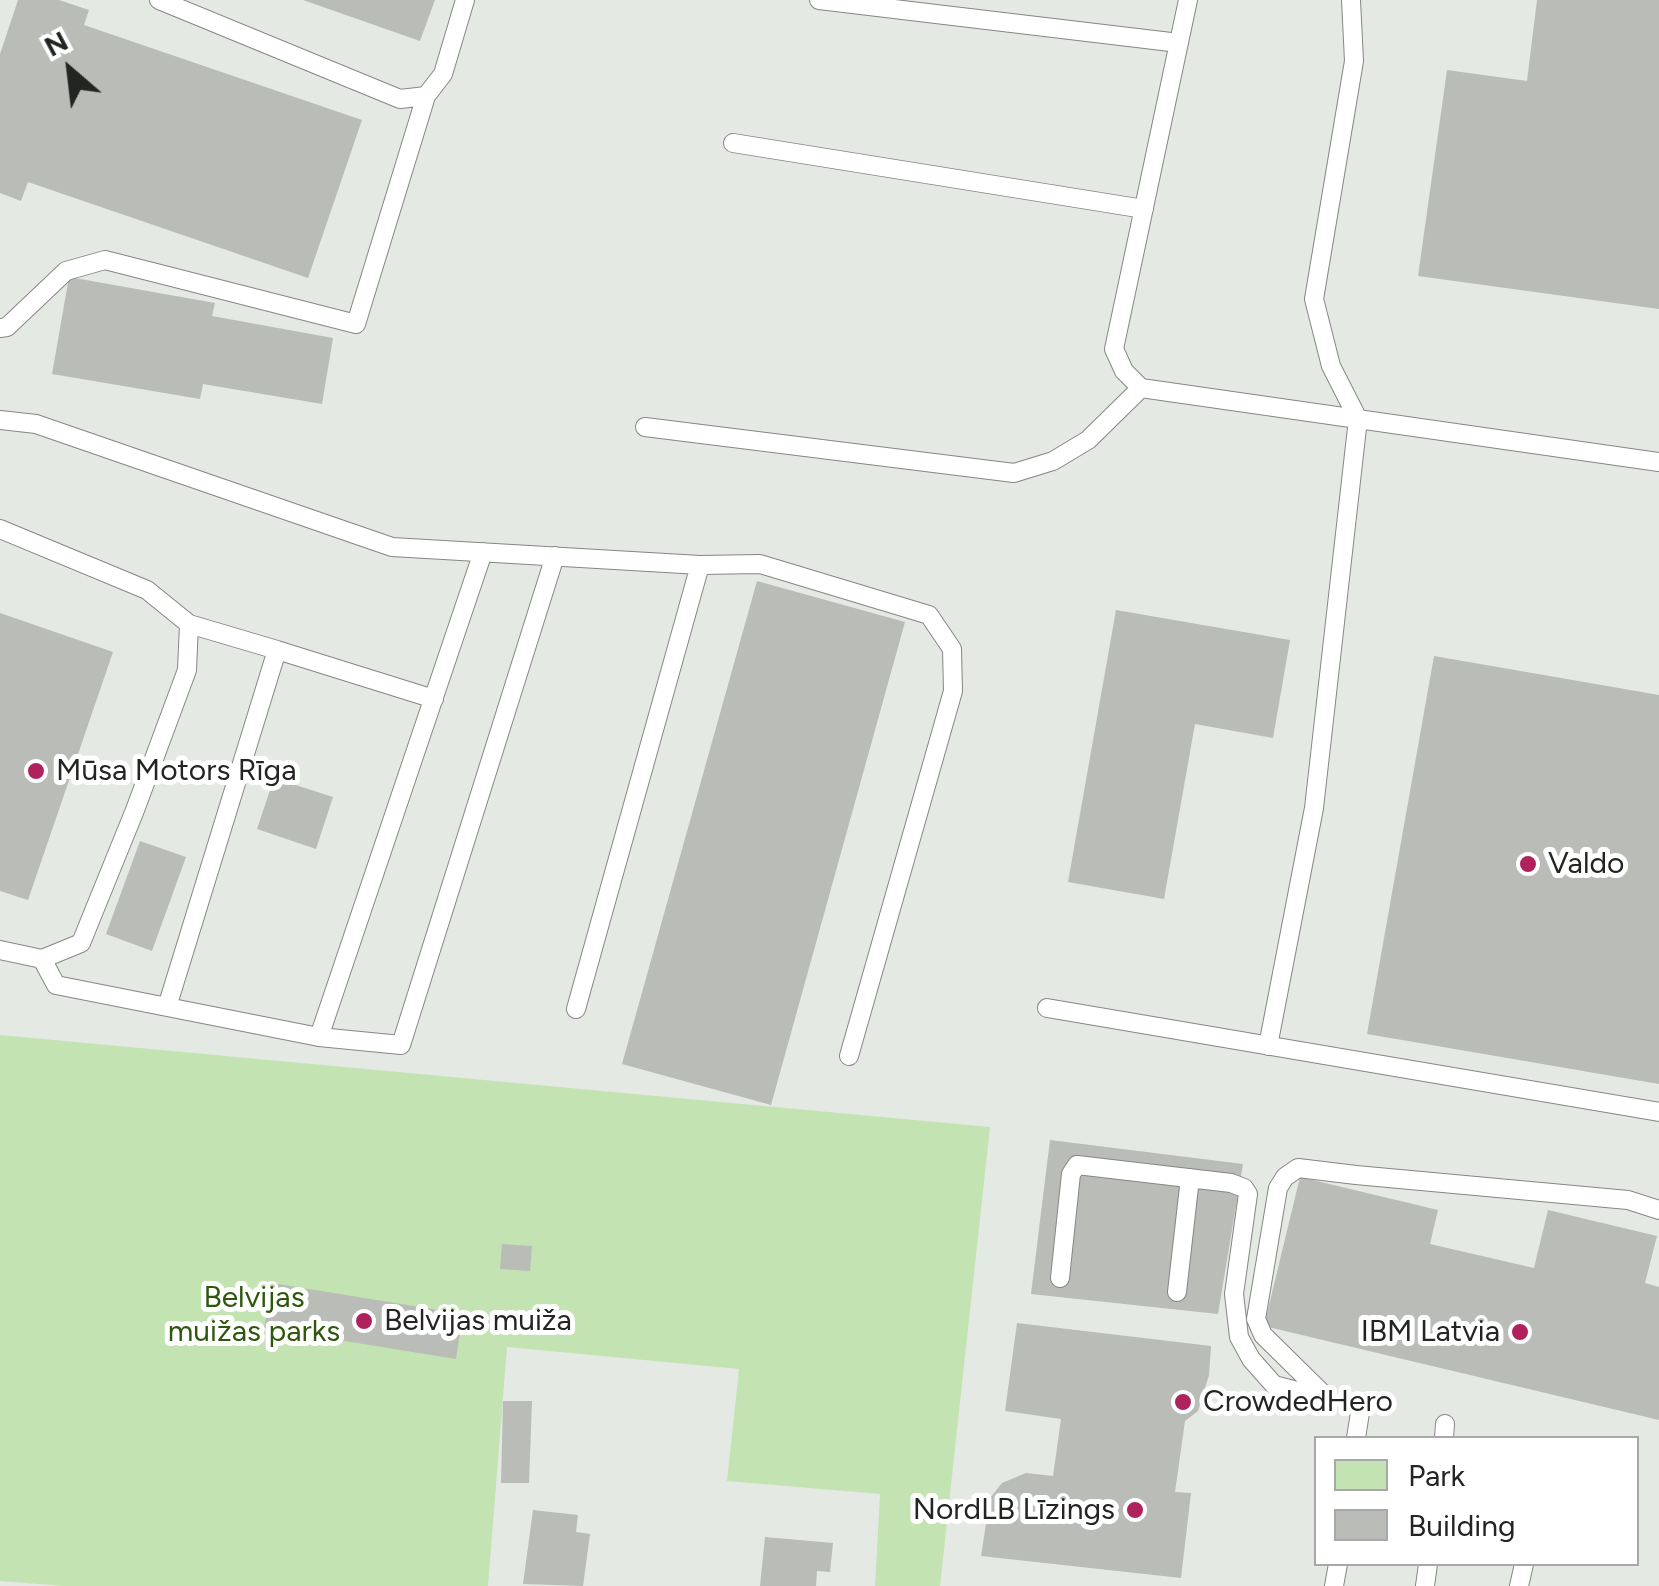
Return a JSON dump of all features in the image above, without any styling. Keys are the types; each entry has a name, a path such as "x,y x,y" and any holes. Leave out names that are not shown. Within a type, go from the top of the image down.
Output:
{"lane":[{"path":"159,0 396,98 426,96"},
{"path":"0,328 7,327 66,271 104,260 356,324 426,96 443,74 465,0"},
{"path":"819,0 1179,43"},
{"path":"1188,0 1114,349 1124,371 1142,388 1659,462"},
{"path":"1268,1046 1314,808 1358,418 1331,366 1314,299 1354,61 1351,0"},
{"path":"733,143 1144,209"},
{"path":"645,427 1014,473 1052,461 1088,440 1142,388"},
{"path":"0,420 36,424 392,546 700,565 760,564 930,615 952,649 954,690 849,1056"},
{"path":"0,529 147,590 189,624 434,699"},
{"path":"319,1037 483,552"},
{"path":"42,960 56,984 319,1037 401,1045 555,556"},
{"path":"576,1009 700,565"},
{"path":"0,950 42,960 81,943 187,670 189,624"},
{"path":"167,1007 277,650"},
{"path":"1047,1008 1659,1112"},
{"path":"1060,1278 1071,1174 1077,1165 1232,1183 1244,1188 1248,1194 1234,1294 1239,1336 1251,1359 1274,1385 1328,1399 1263,1334 1256,1319 1278,1188 1298,1168 1628,1200 1659,1210"},
{"path":"1177,1292 1190,1178"},
{"path":"1356,1436 1361,1406"}],"green space":[{"name":"Belvijas muižas parks","path":"0,1035 990,1127 940,1586 875,1586 880,1494 727,1481 739,1369 507,1347 488,1586 64,1586 0,1581"}],"building":[{"path":"18,0 59,0 89,10 84,25 362,120 308,278 28,182 21,201 0,193 0,54"},
{"path":"303,0 435,0 420,41"},
{"path":"1537,0 1659,0 1659,309 1418,276 1447,70 1527,81"},
{"path":"69,277 215,303 212,316 333,338 322,404 203,384 200,399 52,374"},
{"path":"757,581 905,622 771,1105 622,1064"},
{"path":"1116,610 1290,640 1273,738 1195,724 1164,899 1068,882"},
{"name":"Mūsa Motors Rīga","path":"0,613 113,652 28,900 0,891"},
{"name":"Valdo","path":"1434,656 1659,695 1659,1084 1367,1034"},
{"path":"274,778 333,797 316,849 257,829"},
{"path":"140,841 186,857 152,951 106,934"},
{"path":"1050,1140 1243,1164 1218,1314 1031,1294"},
{"path":"1300,1177 1438,1210 1430,1244 1534,1268 1548,1210 1657,1236 1645,1283 1659,1287 1659,1420 1264,1326"},
{"path":"502,1244 532,1246 530,1271 500,1269"},
{"name":"Belvijas muiža","path":"272,1283 463,1314 456,1359 264,1328"},
{"path":"1017,1323 1211,1346 1209,1375 1198,1411 1185,1421 1175,1492 1191,1493 1181,1578 981,1556 990,1498 1002,1483 1026,1473 1053,1476 1061,1419 1005,1411"},
{"path":"503,1401 532,1401 529,1483 501,1483"},
{"path":"533,1510 578,1515 576,1532 590,1534 583,1586 523,1584"},
{"path":"765,1537 833,1543 830,1572 817,1571 816,1586 760,1586"}],"place":[{"name":"Mūsa Motors Rīga","path":"36,771"},
{"name":"Valdo","path":"1528,864"},
{"name":"Belvijas muiža","path":"364,1321"},
{"name":"IBM Latvia","path":"1520,1332"},
{"name":"CrowdedHero","path":"1183,1402"},
{"name":"NordLB Līzings","path":"1135,1510"}]}
